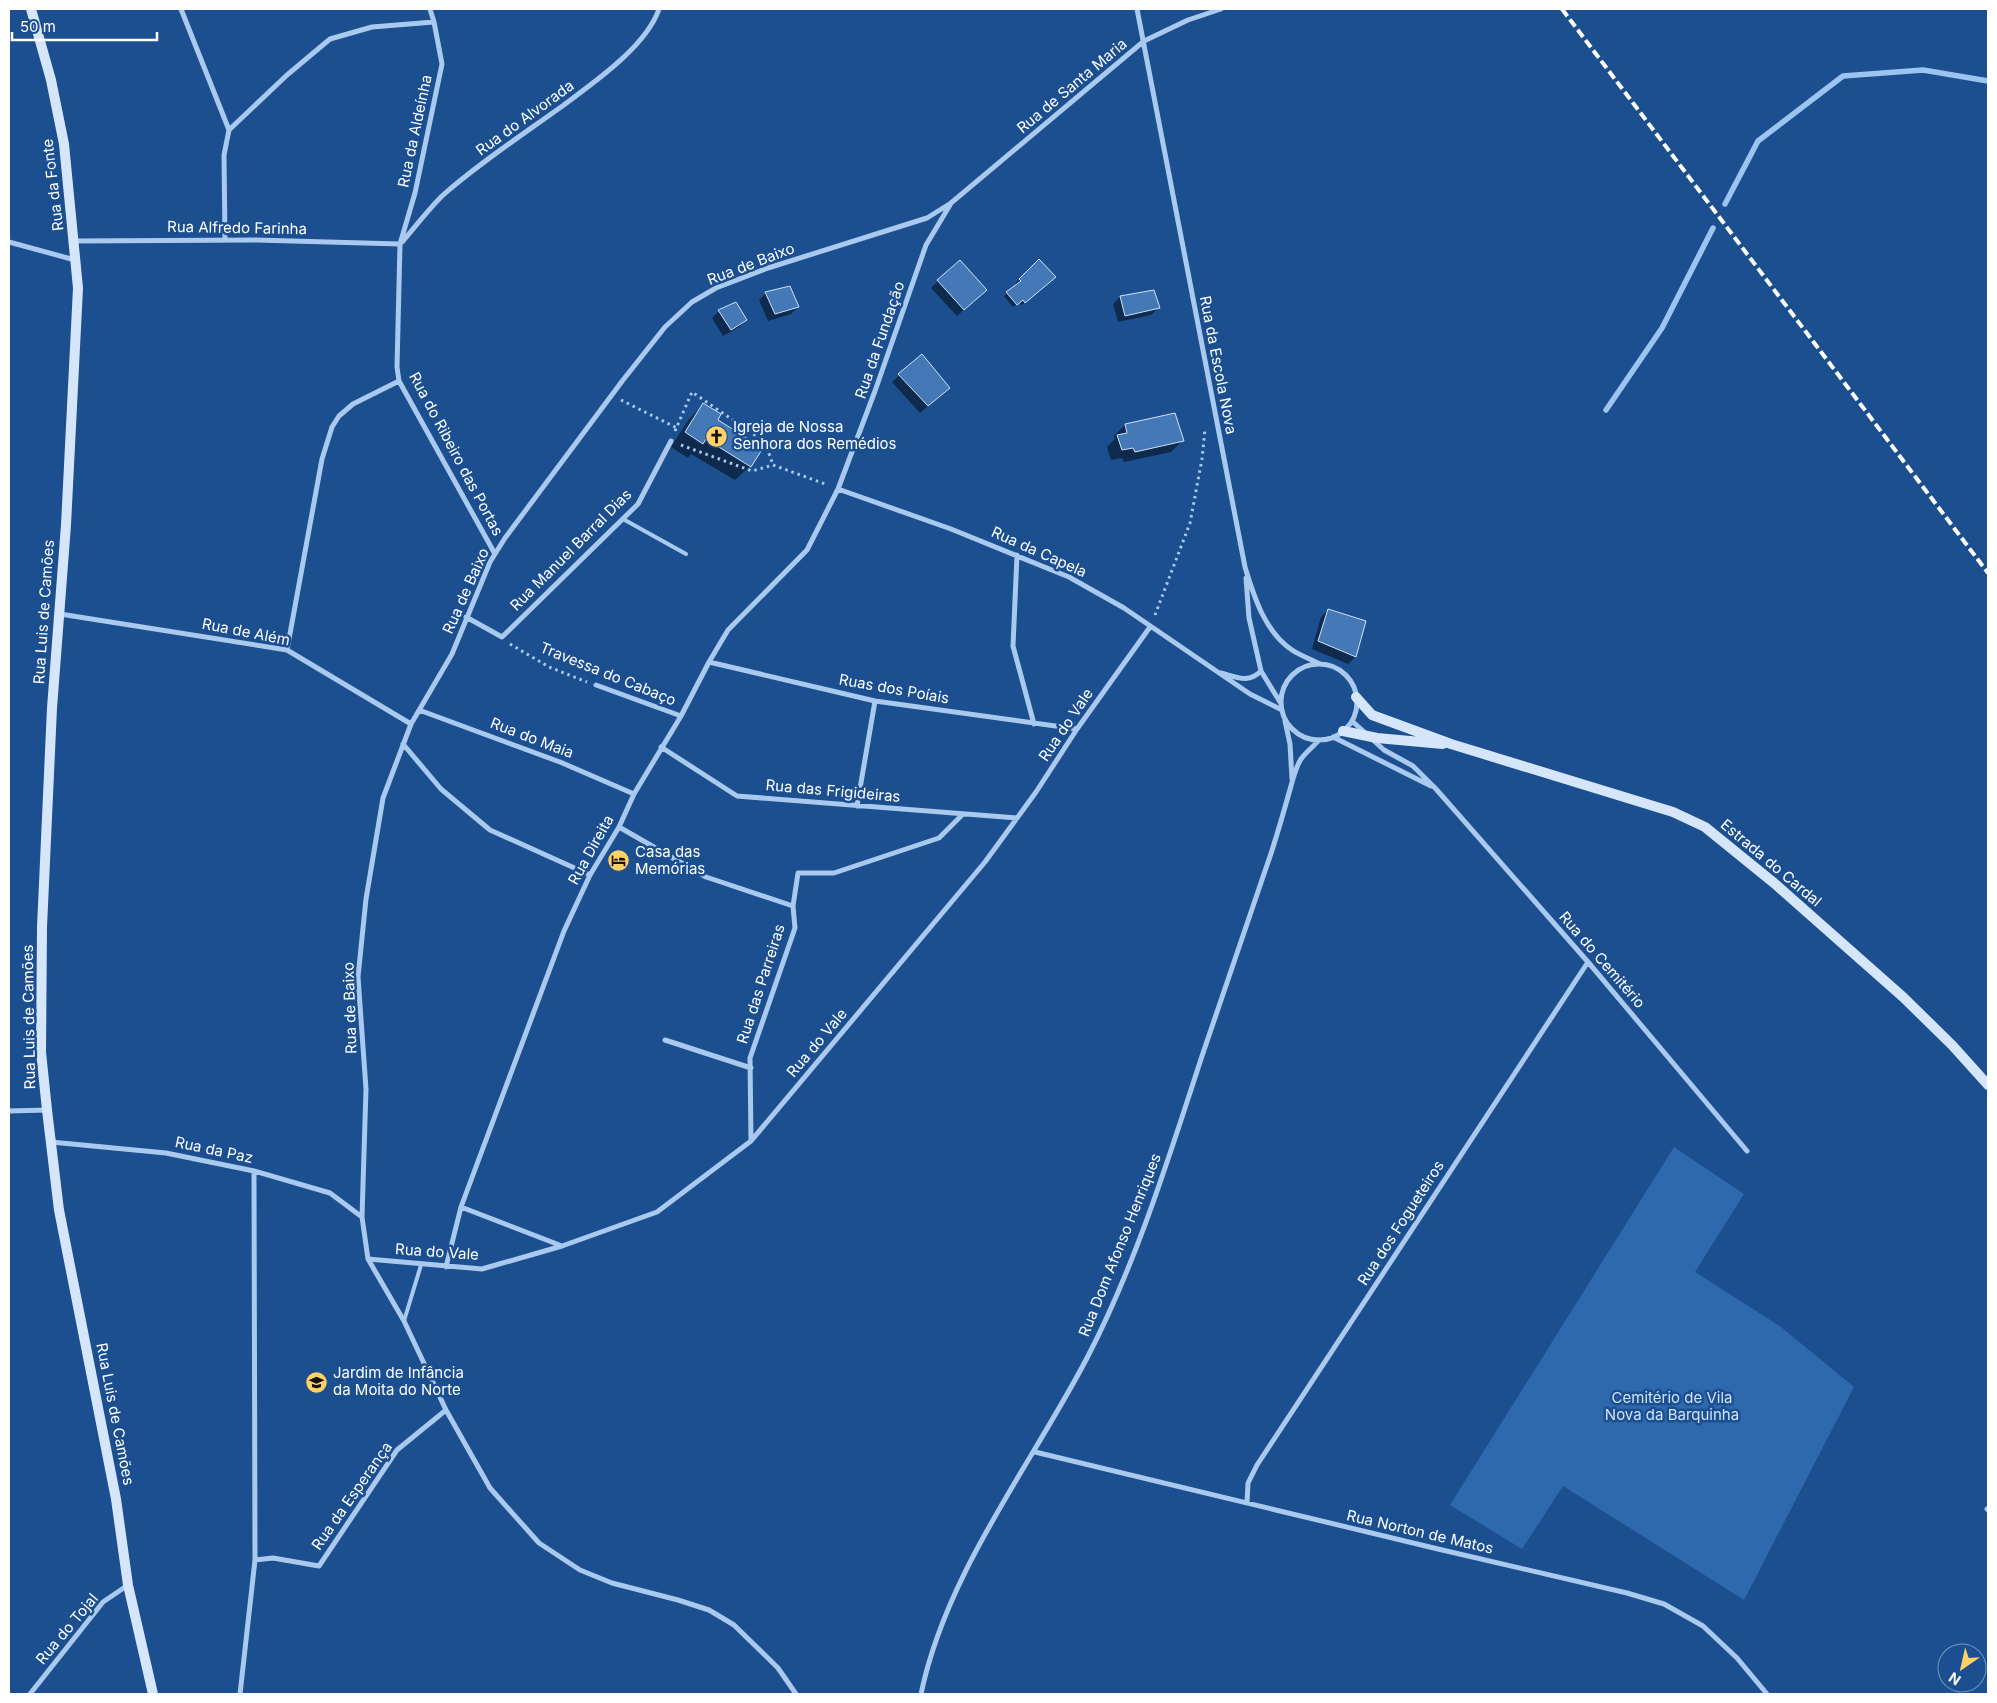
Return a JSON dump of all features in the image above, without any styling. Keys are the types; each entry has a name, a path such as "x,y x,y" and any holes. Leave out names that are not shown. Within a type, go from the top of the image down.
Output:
{"street":[{"name":"Rua da Fonte","path":"31,9 50,80 64,144 78,288 74,361"},
{"path":"181,9 229,130 224,155 225,240"},
{"name":"Rua da Aldeínha","path":"400,244 415,193 442,64 430,9"},
{"name":"Rua do Alvorada","path":"400,244 442,197 498,153 595,82 626,56 656,19 660,9"},
{"name":"Rua da Escola Nova","path":"1137,9 1245,567 1255,600 1278,638 1293,650 1320,664"},
{"name":"Rua de Santa Maria","path":"952,203 1144,41 1188,20 1221,9"},
{"path":"229,130 287,75 330,39 372,27 434,22"},
{"name":"Rua de Baixo","path":"368,1259 362,1217 366,1089 358,978 366,899 383,798 411,724 452,654 490,562 611,396 665,327 692,302 716,288 768,268 927,218 952,203"},
{"name":"Rua da Fundação","path":"838,489 875,391 926,245 952,203"},
{"name":"Rua Alfredo Farinha","path":"74,241 225,240 400,244"},
{"path":"9,242 76,261"},
{"name":"Rua do Ribeiro das Portas","path":"400,244 399,381 495,554"},
{"name":"Rua Luis de Camões","path":"74,361 66,525 52,708 42,927 42,1052 46,1110 60,1210 116,1499 128,1585 153,1694"},
{"path":"288,650 322,459 332,427 339,416 353,404 399,381"},
{"name":"Rua Manuel Barral Dias","path":"502,637 638,504 671,441"},
{"name":"Rua da Capela","path":"838,489 942,526 1068,576 1124,608 1250,694 1282,710"},
{"name":"Rua Direita","path":"446,1267 461,1207 564,931 590,875 619,827 634,794 681,716 728,630 807,550 838,489"},
{"path":"1017,555 1013,646 1034,724"},
{"path":"1245,567 1249,618 1262,671 1280,702 1284,718 1290,727 1299,734 1309,738 1320,740 1333,737 1343,731 1352,720 1356,709 1356,697 1352,684 1344,674 1333,667 1320,664 1308,665 1297,670 1285,684 1280,702"},
{"name":"Rua de Além","path":"59,614 288,650 411,724"},
{"path":"466,617 502,637"},
{"name":"Rua do Vale","path":"368,1259 482,1269 562,1246 657,1212 751,1141 984,862 1017,818 1077,729 1150,627"},
{"name":"Ruas dos Poíais","path":"709,662 875,701 1077,729"},
{"name":"Rua da Capela","path":"1213,670 1245,679 1255,678 1262,671"},
{"name":"Travessa do Cabaço","path":"596,685 681,716"},
{"name":"Estrada do Cardal","path":"1356,697 1372,715 1451,744 1673,812 1705,827 1774,883 1903,997 1952,1045 1988,1085"},
{"path":"858,806 875,701"},
{"name":"Rua do Maia","path":"420,710 560,762 634,794"},
{"name":"Rua Dom Afonso Henriques","path":"1284,718 1290,744 1292,782"},
{"name":"Rua do Cemitério","path":"1352,720 1384,750 1413,766 1436,789 1588,962 1747,1151"},
{"name":"Estrada do Cardal","path":"1343,731 1368,737 1421,743 1451,744"},
{"name":"Rua do Cemitério","path":"1333,737 1436,789"},
{"name":"Rua Dom Afonso Henriques","path":"921,1694 930,1658 960,1584 996,1515 1034,1452 1100,1332 1146,1220 1264,874 1292,782 1301,760 1320,740"},
{"path":"403,744 441,789 490,830 590,875"},
{"name":"Rua das Frigideiras","path":"661,747 737,796 1017,818"},
{"path":"793,906 798,873 834,873 939,838 962,815"},
{"name":"Rua das Parreiras","path":"619,827 706,878 793,906 794,928 750,1058 751,1141"},
{"name":"Rua dos Fogueteiros","path":"1247,1503 1248,1483 1257,1465 1588,962"},
{"path":"665,1040 751,1068"},
{"path":"9,1111 46,1110"},
{"name":"Rua da Paz","path":"51,1142 166,1153 254,1171 330,1193 362,1217"},
{"path":"240,1694 256,1560 254,1171"},
{"path":"461,1207 562,1246"},
{"path":"368,1259 404,1321 446,1410 490,1488 538,1543 580,1570 612,1583 709,1610 726,1620 748,1638 778,1668 796,1694"},
{"name":"Rua da Esperança","path":"256,1560 273,1558 319,1566 397,1450 446,1410"},
{"name":"Rua Norton de Matos","path":"1034,1452 1438,1550 1627,1592 1664,1604 1703,1626 1737,1658 1767,1694"},
{"name":"Rua do Tojal","path":"30,1694 103,1602 128,1585"}],"lane":[{"path":"623,519 686,554"},
{"path":"404,1321 421,1265"}],"path":[{"path":"611,396 677,428 692,392 765,442 773,465"},
{"path":"1150,627 1190,523 1202,459 1206,425 1216,421"},
{"path":"671,441 752,471 773,465 838,489"},
{"name":"Travessa do Cabaço","path":"502,637 514,648 549,667 596,685"}],"green space":[{"name":"Cemitério de Vila Nova da Barquinha","path":"1674,1147 1744,1194 1695,1272 1781,1327 1854,1387 1744,1600 1563,1486 1522,1549 1450,1505"}],"building":[{"path":"1039,259 1056,277 1025,303 1023,300 1017,305 1006,292 1021,281 1019,279"},
{"path":"960,260 987,290 964,310 937,280"},
{"path":"790,286 799,307 775,314 765,292"},
{"path":"1154,290 1160,308 1125,316 1120,296"},
{"path":"736,302 747,320 731,330 718,310"},
{"path":"922,354 950,388 928,406 898,374"},
{"name":"Igreja de Nossa Senhora dos Remédios","path":"703,403 721,414 718,420 763,448 751,467 706,439 703,444 685,432"},
{"path":"1175,413 1184,441 1135,452 1133,448 1122,450 1117,435 1127,433 1125,424"},
{"path":"1328,609 1366,621 1356,657 1318,641"}],"waterway":[{"path":"1725,204 1758,141 1843,76 1923,70 1988,81"},
{"path":"1606,410 1662,328 1713,228"}],"railway":[{"path":"1562,9 1988,573"}],"place":[{"name":"Igreja de Nossa Senhora dos Remédios","path":"717,436"},
{"name":"Casa das Memórias","path":"619,861"},
{"name":"Jardim de Infância da Moita do Norte","path":"317,1382"}]}
